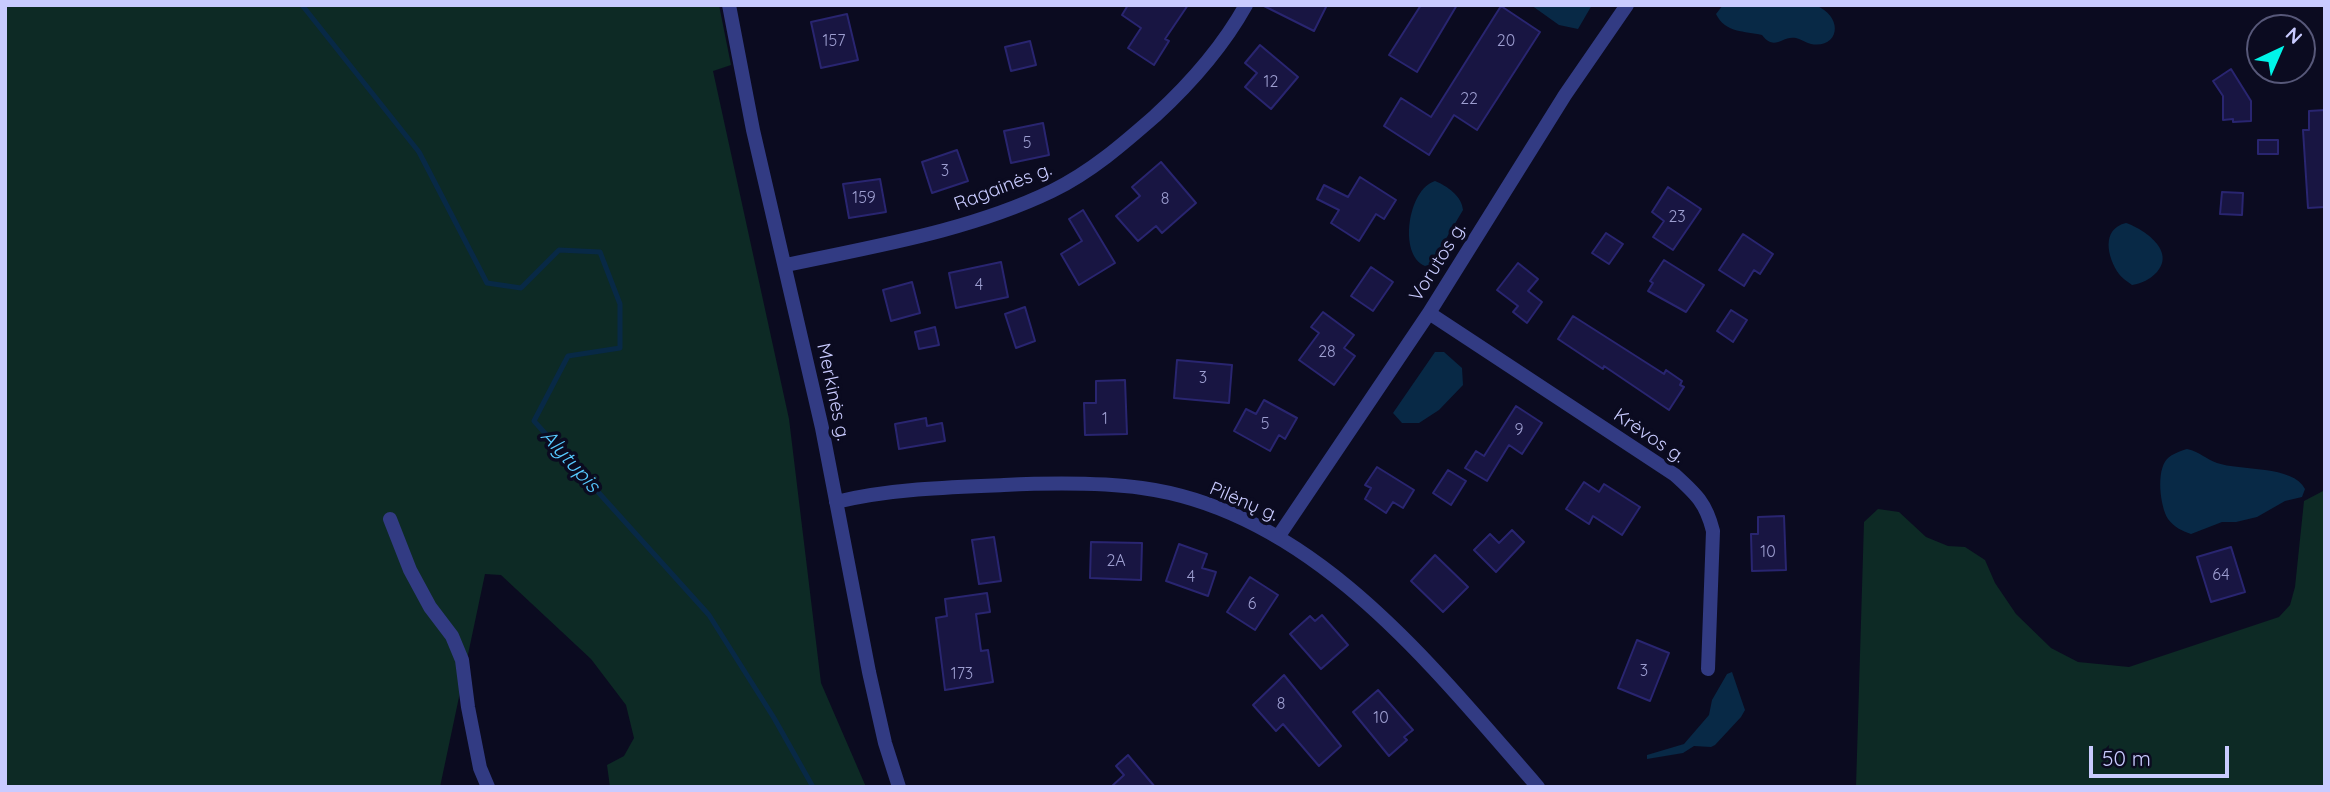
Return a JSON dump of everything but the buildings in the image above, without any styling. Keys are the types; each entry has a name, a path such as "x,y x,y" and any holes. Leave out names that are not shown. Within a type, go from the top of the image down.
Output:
{"street":[{"name":"Merkinės g.","path":"729,5 753,130 822,428 869,672 885,743 899,787"},
{"name":"Ragainės g.","path":"786,265 977,220 1054,190 1105,158 1175,98 1217,51 1246,5"},
{"name":"Vorutos g.","path":"1278,537 1429,313 1565,95 1627,5"},
{"name":"Krėvos g.","path":"1429,313 1675,475 1697,495 1708,510 1713,531 1708,669"},
{"name":"Pilėnų g.","path":"836,502 957,487 1030,484 1143,488 1218,509 1278,537 1336,577 1429,662 1538,787"},
{"path":"390,519 410,570 430,607 452,636 462,660 480,768 488,787"}],"green space":[{"path":"5,5 719,5 731,65 713,71 789,419 821,683 866,787 610,787 607,765 624,756 634,738 626,705 591,659 501,575 485,574 440,787 5,787"},
{"path":"2325,490 2325,787 1856,787 1864,522 1878,509 1899,512 1926,537 1948,546 1965,547 1985,560 1995,583 2016,614 2051,648 2078,662 2129,667 2279,617 2290,605 2295,587 2304,501"}],"water":[{"path":"1531,5 1592,5 1578,29 1559,25"},
{"path":"1723,5 1815,5 1831,16 1835,30 1828,42 1821,44 1791,38 1775,43 1762,35 1725,25 1716,14"},
{"path":"1435,181 1457,196 1463,210 1431,264 1425,266 1417,260 1411,249 1410,222 1418,196 1426,186"},
{"path":"2126,223 2149,236 2163,256 2162,264 2154,275 2146,281 2132,285 2119,274 2109,252 2113,231"},
{"path":"1435,352 1444,352 1462,368 1463,385 1439,410 1419,423 1402,423 1393,413"},
{"path":"2187,449 2217,463 2289,476 2299,481 2305,489 2302,497 2285,501 2257,517 2222,522 2191,534 2184,532 2168,519 2165,513 2160,480 2167,459"},
{"path":"1732,672 1745,710 1715,745 1694,746 1683,753 1647,759 1647,755 1684,744 1709,715 1712,700 1727,674"}],"waterway":[{"name":"Alytupis","path":"302,5 419,152 487,283 521,288 559,250 600,252 620,304 620,348 568,356 534,421 709,615 774,718 813,787"}]}
